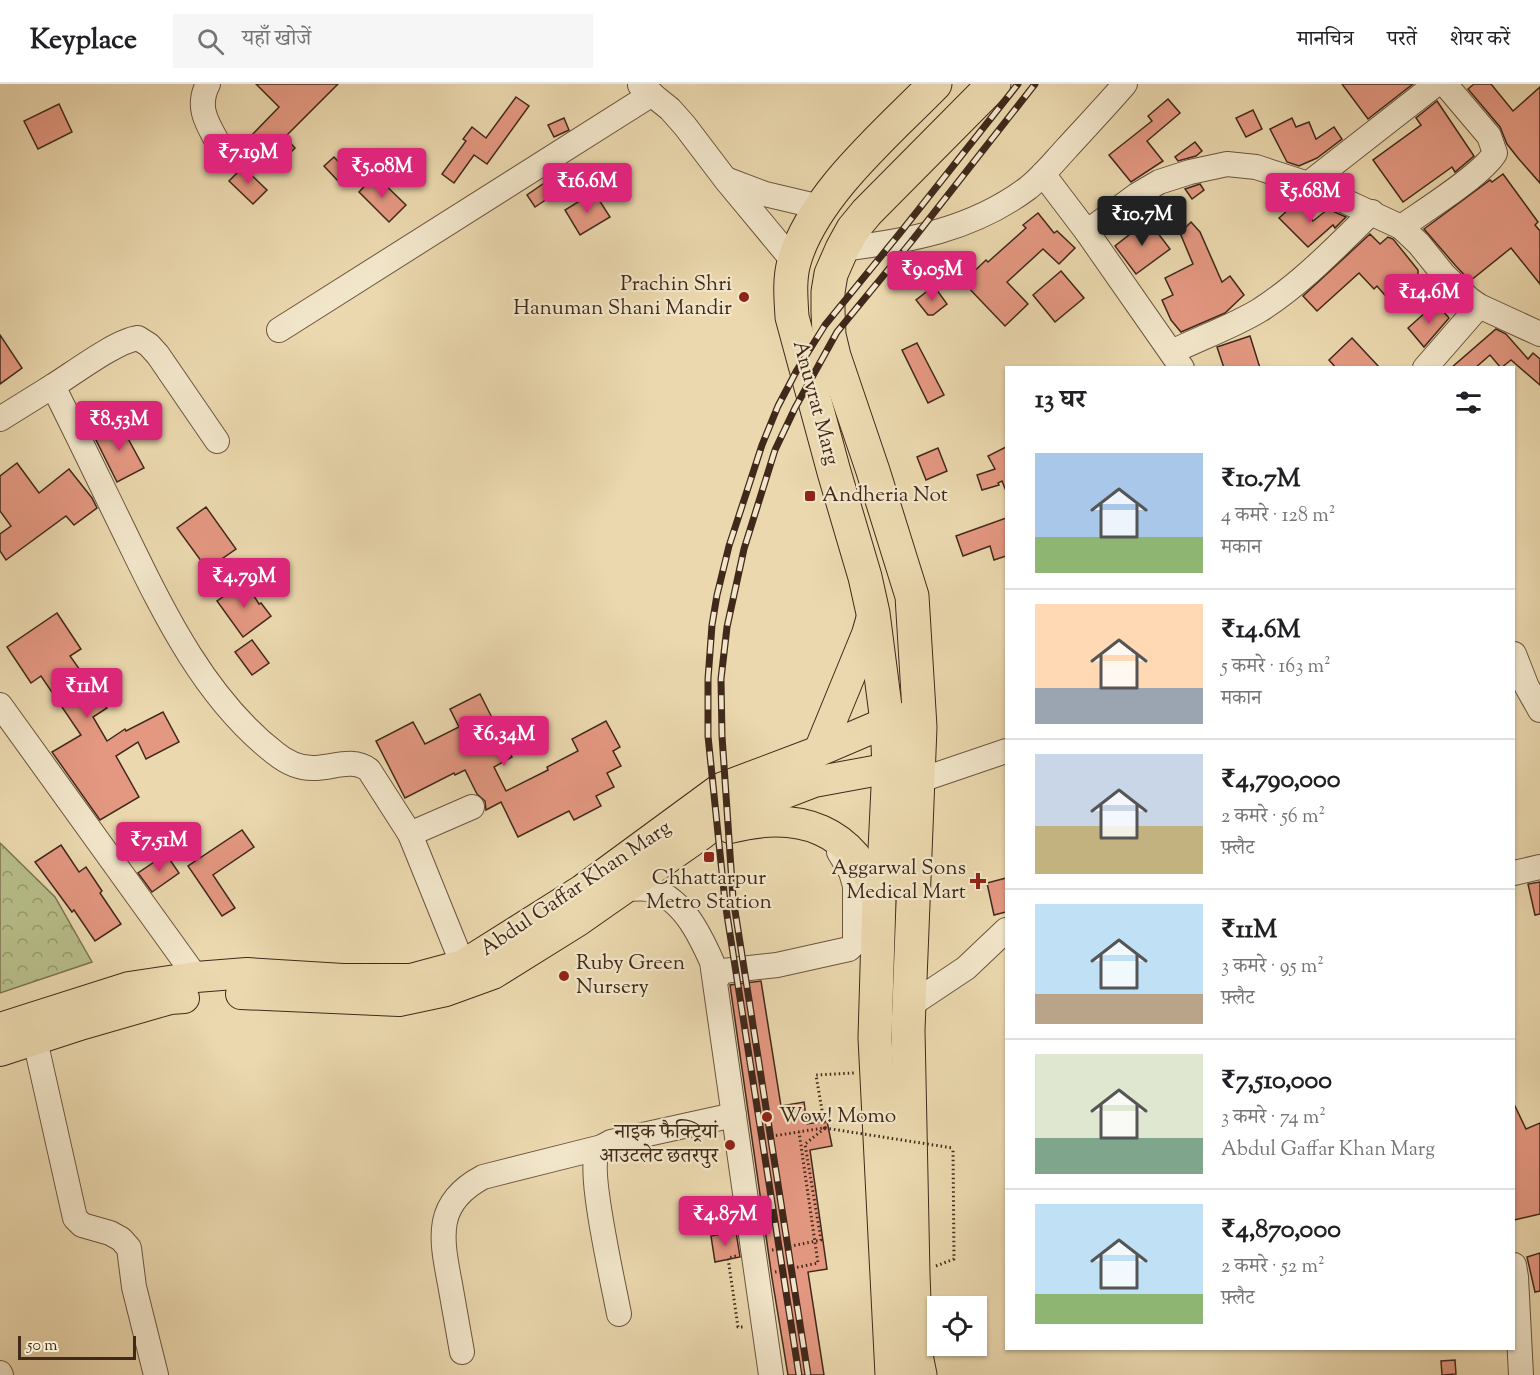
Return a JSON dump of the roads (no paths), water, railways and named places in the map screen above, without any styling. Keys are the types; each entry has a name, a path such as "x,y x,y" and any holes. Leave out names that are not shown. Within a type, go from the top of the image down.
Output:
{"highway":[{"name":"Anuvrat Marg","path":"909,770 887,722 866,577 834,472 792,317 790,293 794,262 820,207 877,143 935,84"},
{"name":"Anuvrat Marg","path":"909,770 920,715 912,597 834,356 829,335 828,292 831,274 853,229 867,212 994,84"},
{"path":"892,1375 875,1038 879,899 909,770"},
{"path":"909,770 908,1030 913,1275 916,1355 920,1375"}],"main road":[{"path":"819,751 867,634 873,613"},
{"name":"Abdul Gaffar Khan Marg","path":"0,1028 129,987 196,977 248,973 343,979 411,979 463,965 582,890 721,789 887,722 920,715"},
{"name":"Abdul Gaffar Khan Marg","path":"0,1052 83,1023 170,999 258,994 293,998 399,1001 446,991 492,974 578,921 725,816 814,782 909,770"},
{"path":"701,835 744,824 773,820 805,824 820,830 846,846 870,877 879,899"}],"street":[{"path":"208,84 203,93 202,109 206,123 218,143"},
{"path":"842,249 926,237 982,216 1028,188 1125,84"},
{"path":"1308,184 1436,84"},
{"path":"1401,227 1478,172 1491,160 1494,153 1488,136 1445,84"},
{"path":"279,330 645,89 685,126 794,262"},
{"path":"1087,232 1137,195 1159,182 1227,164 1243,165 1308,184 1401,227 1419,244 1444,275 1479,306 1540,334"},
{"path":"1043,174 1177,360 1282,295 1312,270 1372,212"},
{"path":"726,180 765,194 820,207"},
{"path":"1427,366 1479,306"},
{"path":"0,419 115,348 138,338 158,355 218,441"},
{"path":"53,386 152,589 216,694 256,735 286,761 316,768 354,763 362,765 377,779 410,834 463,965"},
{"path":"1515,656 1539,704"},
{"path":"0,705 196,977"},
{"path":"909,770 1005,751"},
{"path":"410,834 472,807"},
{"path":"715,980 723,971 786,964 849,949 855,943 855,886 851,872 835,846 820,830"},
{"path":"1515,873 1540,867"},
{"path":"624,890 649,889 669,898 682,910 703,941 712,962 771,1375"},
{"path":"909,1006 966,968 1005,931"},
{"path":"35,1040 72,1211 82,1225 110,1233 121,1239 129,1248 134,1287 156,1375"},
{"path":"462,1352 442,1231 446,1216 458,1195 467,1186 483,1177 602,1147 611,1142 734,1115"},
{"path":"602,1147 596,1155 595,1182 619,1314"},
{"path":"1515,1274 1521,1375"}],"railway":[{"path":"799,1375 725,902 708,736 708,679 717,595 729,546 762,445 778,406 797,370 825,325 1018,84"},
{"path":"808,1375 733,898 722,736 721,679 727,627 744,549 775,450 795,408 837,332 1035,84"}],"place":[{"name":"Prachin Shri Hanuman Shani Mandir","path":"744,297"},
{"name":"Andheria Not","path":"810,496"},
{"name":"Chhattarpur Metro Station","path":"709,857"},
{"name":"Aggarwal Sons Medical Mart","path":"978,881"},
{"name":"Ruby Green Nursery","path":"564,976"},
{"name":"Wow! Momo","path":"767,1117"},
{"name":"नाइक फैक्ट्रियां आउटलेट छतरपुर","path":"730,1145"}]}
